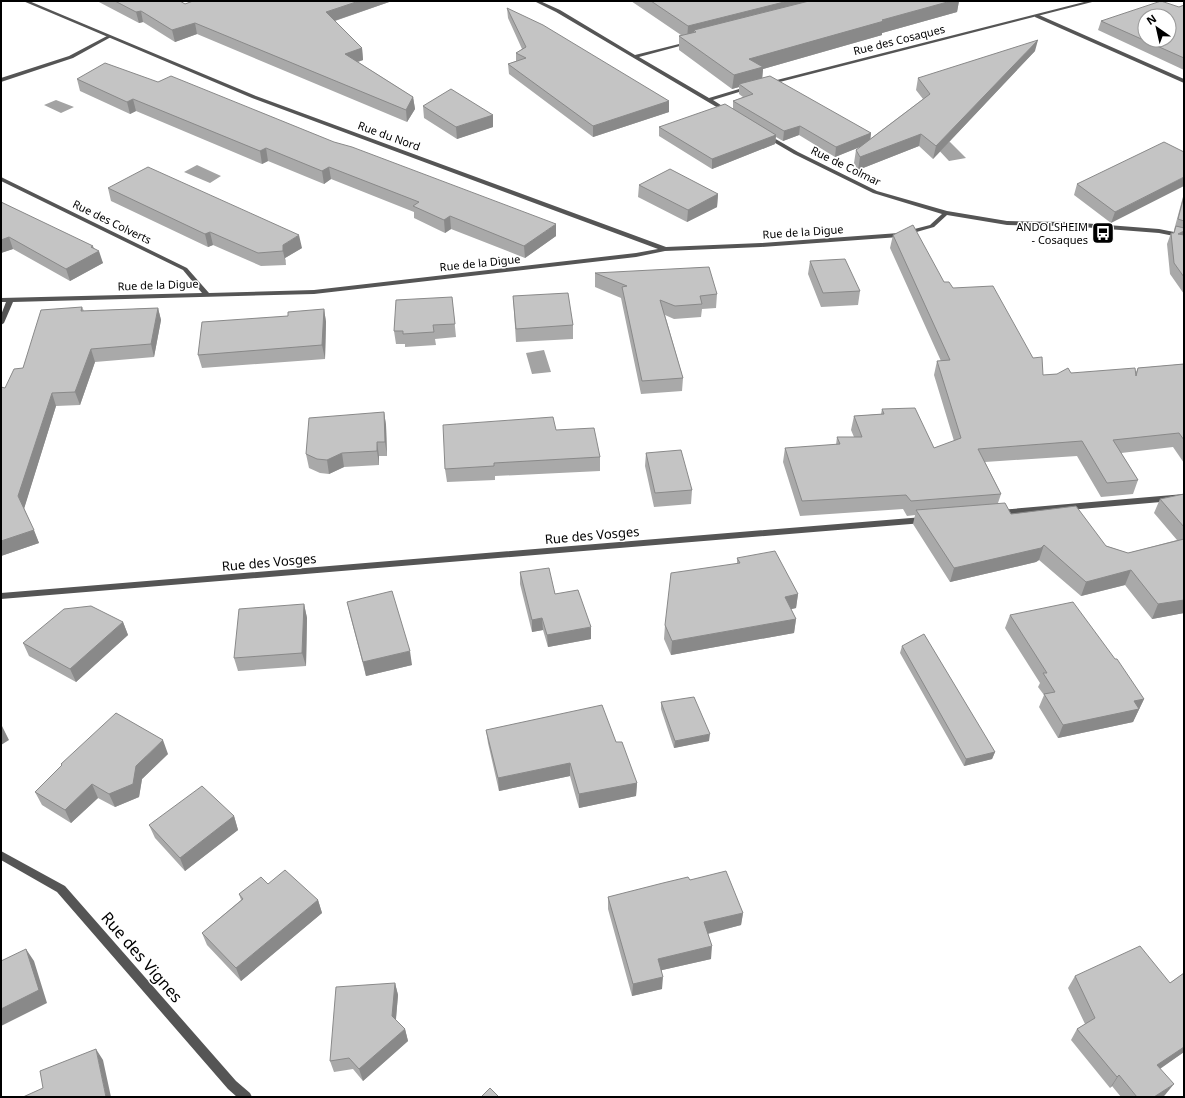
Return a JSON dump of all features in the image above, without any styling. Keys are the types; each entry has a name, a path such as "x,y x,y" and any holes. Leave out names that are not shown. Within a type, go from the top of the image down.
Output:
{"street":[{"name":"Rue du Nord","path":"25,1 254,97 665,249"},
{"path":"536,1 558,11 736,116"},
{"name":"Rue des Cosaques","path":"762,85 1094,1"},
{"path":"1037,16 1184,81"},
{"path":"1,80 71,57 109,37"},
{"path":"636,56 696,41"},
{"path":"710,100 754,86"},
{"name":"Rue de Colmar","path":"763,133 796,153 875,192 946,213 1007,223 1069,224 1159,232 1184,236"},
{"name":"Rue des Colverts","path":"1,179 185,269 206,293"},
{"name":"Rue de la Digue","path":"1,300 206,293 314,292 636,255 665,249 761,245 899,235 932,226 946,213"},
{"path":"1,323 10,300"},
{"path":"994,514 1184,498"},
{"name":"Rue des Vosges","path":"1,596 932,519"},
{"name":"Rue des Vignes","path":"1,855 61,889 232,1085 246,1097"}],"shaded area":[{"path":"56,100 74,107 61,113 44,105"},
{"path":"950,142 966,158 949,161 934,145"},
{"path":"197,165 221,176 210,183 184,172"},
{"path":"544,350 551,372 532,374 526,353"}],"building":[{"path":"115,1 180,1 185,4 193,1 359,1 326,12 362,48 345,54 413,97 406,110 195,23 172,30 141,11 136,12"},
{"path":"651,1 788,1 688,26"},
{"path":"809,1 951,1 749,59 763,67 734,75 679,36 696,32 694,30"},
{"path":"1161,1 1179,7 1184,5 1184,58 1162,48 1177,48 1177,8 1140,8"},
{"path":"507,8 543,25 669,101 593,126 508,64 526,58 516,53 526,47"},
{"path":"1137,9 1137,37 1101,21"},
{"path":"1038,40 936,146 921,134 860,157 856,150 930,94 918,78"},
{"path":"105,63 158,82 171,76 334,142 352,147 556,224 524,246 450,216 444,220 413,206 419,202 329,167 322,171 266,148 260,151 133,99 127,102 77,79"},
{"path":"770,76 871,133 836,147 800,126 784,131 733,101 753,94 739,84"},
{"path":"451,89 493,115 456,127 423,106"},
{"path":"725,104 776,135 712,159 659,127"},
{"path":"1164,142 1184,152 1184,177 1115,212 1077,184"},
{"path":"148,167 299,235 283,245 283,251 258,253 210,232 205,234 108,188"},
{"path":"670,169 718,194 688,210 639,185"},
{"path":"1184,196 1184,221 1178,219"},
{"path":"1,202 93,246 91,247 99,251 66,269 9,237 1,240"},
{"path":"913,225 944,282 949,282 953,288 993,286 1033,358 1042,357 1043,375 1057,374 1068,368 1071,373 1135,368 1136,376 1138,368 1184,364 1184,440 1179,433 1113,440 1138,480 1107,483 1082,441 978,449 1001,494 911,501 906,495 802,501 785,448 840,444 837,437 862,437 854,416 884,414 882,409 915,408 934,448 961,438 937,361 950,360 893,235"},
{"path":"1176,226 1184,228 1184,231 1178,234 1184,235 1184,277 1174,263 1171,233 1174,233"},
{"path":"845,259 860,291 823,293 810,261"},
{"path":"709,267 717,294 700,296 702,304 675,306 660,300 683,378 642,381 622,287 627,286 595,273"},
{"path":"568,293 573,325 516,329 513,296"},
{"path":"452,297 455,324 433,325 434,332 403,334 403,331 394,331 396,300"},
{"path":"82,307 81,311 158,308 151,344 91,349 75,392 52,393 18,496 34,530 1,541 1,387 5,388 14,369 23,368 41,310"},
{"path":"324,309 322,345 198,355 202,322 288,316 288,312"},
{"path":"384,412 385,442 377,442 377,451 342,453 327,460 317,459 306,454 309,418"},
{"path":"553,417 556,430 594,428 600,457 494,463 494,466 445,469 443,425"},
{"path":"681,450 692,490 655,493 646,453"},
{"path":"1184,494 1184,527 1160,499"},
{"path":"1005,503 1011,514 1076,506 1106,546 1128,553 1184,539 1184,600 1158,604 1131,570 1086,582 1044,545 1041,548 954,568 916,510"},
{"path":"775,551 798,594 785,597 796,619 672,641 665,625 671,573 740,563 737,558"},
{"path":"549,568 555,594 578,590 591,627 547,635 542,618 532,620 520,572"},
{"path":"392,591 410,651 363,662 347,602"},
{"path":"1073,602 1115,659 1117,659 1144,699 1134,701 1139,709 1063,725 1044,694 1055,692 1043,673 1047,673 1010,615"},
{"path":"304,604 302,653 234,658 239,609"},
{"path":"91,606 123,622 70,669 23,643 64,609"},
{"path":"924,634 995,752 966,759 902,646"},
{"path":"694,697 710,734 675,741 661,702"},
{"path":"602,705 616,742 622,742 637,783 579,794 570,763 498,778 486,730"},
{"path":"116,713 163,740 136,766 133,784 109,794 92,784 65,810 35,792 62,765 61,764"},
{"path":"202,786 234,816 180,858 149,825"},
{"path":"285,870 318,900 236,968 202,933 243,899 239,894 261,877 268,884"},
{"path":"726,871 743,913 704,922 712,946 658,959 663,977 633,984 608,897 688,877 690,880"},
{"path":"1140,946 1170,983 1184,973 1184,1047 1157,1065 1174,1084 1154,1097 1137,1097 1119,1075 1117,1077 1077,1029 1095,1018 1075,976"},
{"path":"26,949 39,990 1,1009 1,961"},
{"path":"395,983 392,1016 405,1029 359,1069 349,1058 330,1061 336,987"},
{"path":"96,1049 106,1097 23,1097 43,1088 40,1071"},
{"path":"490,1088 499,1097 481,1097"}],"place":[{"name":"ANDOLSHEIM - Cosaques","path":"1103,233"}]}
